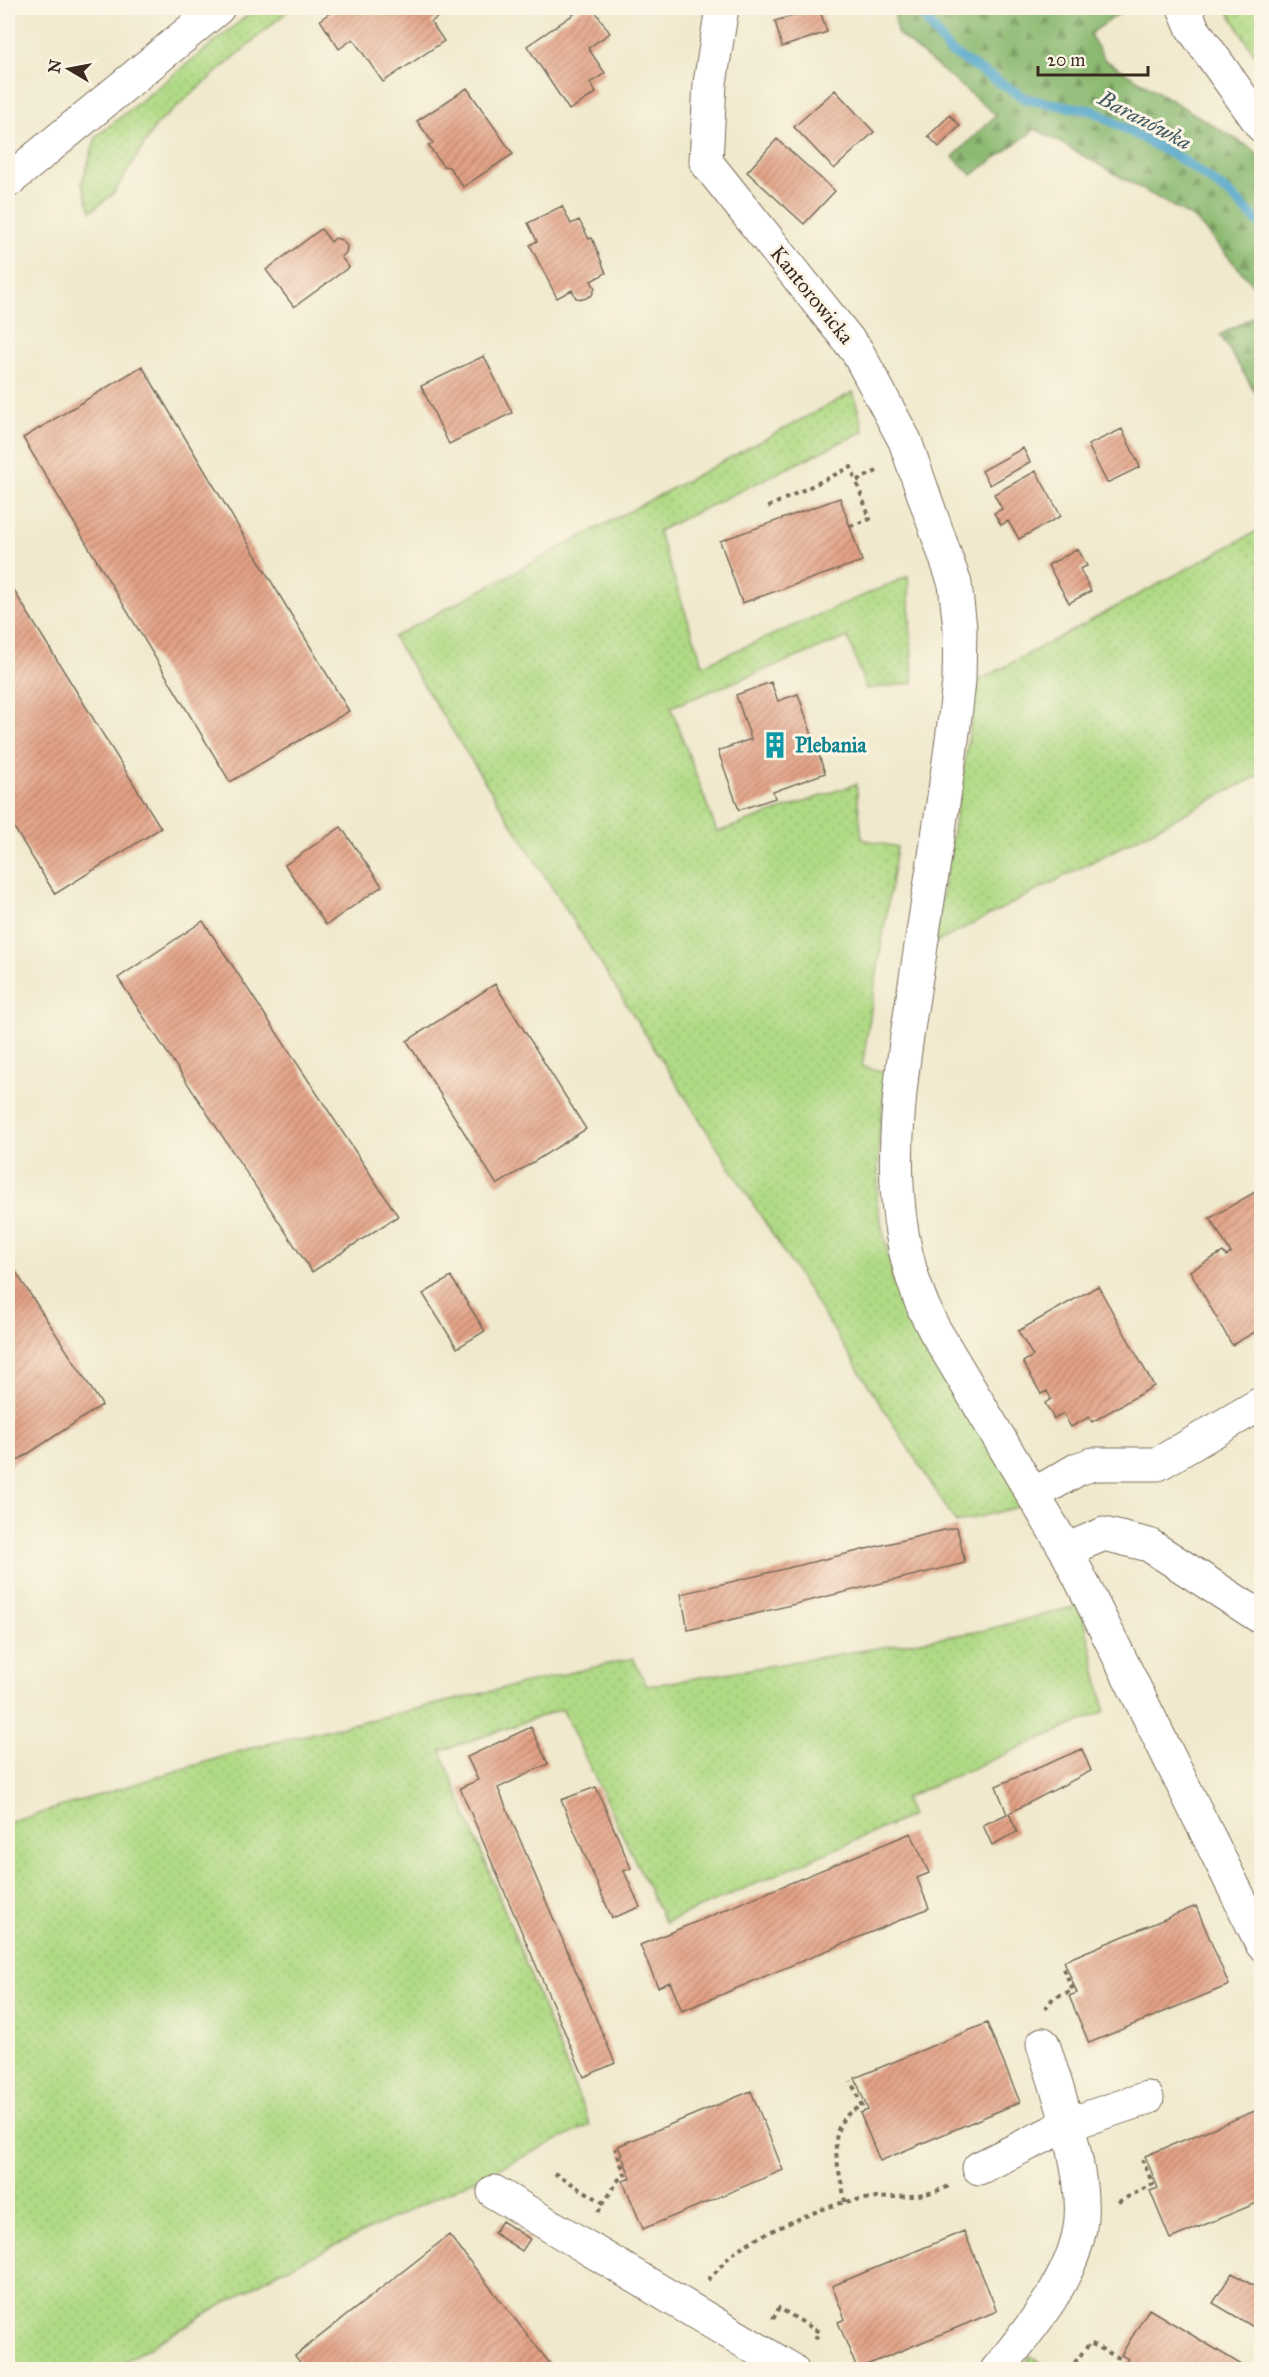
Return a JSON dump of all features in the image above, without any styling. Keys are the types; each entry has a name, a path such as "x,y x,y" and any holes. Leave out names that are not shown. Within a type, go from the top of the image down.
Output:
{"street":[{"path":"8,181 218,8"},
{"name":"Kantorowicka","path":"722,8 710,83 706,162 857,351 905,441 956,584 960,628 959,681 901,1088 897,1156 902,1234 909,1275 919,1300 1066,1550 1262,1944"},
{"path":"1184,8 1193,29 1262,126"},
{"path":"1033,1495 1078,1469 1093,1464 1158,1464 1262,1403"},
{"path":"1066,1550 1104,1533 1149,1545 1262,1618"},
{"path":"997,2370 1032,2327 1062,2279 1080,2228 1079,2187 1069,2124 1043,2044"},
{"path":"979,2168 1069,2124 1147,2098"},
{"path":"494,2192 792,2370"}],"path":[{"path":"768,507 851,467 870,519 850,526"},
{"path":"856,481 877,471"},
{"path":"698,2285 708,2281 731,2255 746,2245 845,2202 835,2136 843,2116 862,2106 851,2081"},
{"path":"554,2173 604,2203 621,2176 626,2174 615,2148"},
{"path":"1115,2206 1120,2198 1153,2184 1142,2160"},
{"path":"1069,2370 1086,2344 1090,2343 1123,2360"}],"green space":[{"path":"257,8 291,8 157,124 113,194 91,211 82,183 96,137"},
{"path":"894,8 1127,8 1090,34 1105,60 1254,150 1261,161 1261,294 1195,219 1036,129 972,175 953,157 996,115 897,33"},
{"path":"1226,8 1261,8 1261,65"},
{"path":"1261,312 1261,401 1220,335"},
{"path":"853,392 864,431 658,531 703,665 908,576 913,683 866,689 848,637 671,707 717,832 856,784 862,839 897,847 862,1067 888,1072 880,1122 877,1203 894,1283 915,1324 1029,1504 956,1523 393,637"},
{"path":"1261,529 1261,774 934,944 978,681"},
{"path":"1081,1605 1105,1711 904,1798 911,1816 665,1923 562,1709 441,1751 590,2125 277,2273 112,2369 8,2370 8,1823 254,1747 633,1658 647,1686 981,1631"},
{"path":"1029,2356 1049,2367 1021,2370"}],"building":[{"path":"337,8 438,8 442,14 431,22 444,41 383,82 353,39 339,49 320,20"},
{"path":"583,8 593,8 610,33 588,48 605,73 590,83 596,93 569,110 527,46"},
{"path":"819,8 827,32 782,47 775,21"},
{"path":"467,88 513,154 463,187 449,167 443,166 428,145 433,143 417,121"},
{"path":"835,90 874,132 834,169 794,127"},
{"path":"950,115 960,126 939,147 928,136"},
{"path":"777,139 835,191 804,224 747,172"},
{"path":"562,206 571,224 579,220 589,239 592,238 606,273 591,281 595,288 592,295 584,299 576,298 572,290 557,298 530,245 537,241 528,223"},
{"path":"321,229 331,242 335,238 342,240 347,246 346,253 341,257 349,267 294,307 266,270"},
{"path":"484,356 512,413 449,444 421,386"},
{"path":"142,366 349,711 230,782 23,438"},
{"path":"1122,429 1140,467 1107,483 1088,445"},
{"path":"1023,448 1030,462 990,485 982,471"},
{"path":"1036,471 1061,516 1019,539 1008,521 1001,525 994,513 1002,509 994,494"},
{"path":"840,498 862,561 742,603 720,541"},
{"path":"1078,549 1087,566 1080,569 1091,591 1069,603 1048,565"},
{"path":"8,581 161,828 55,894 8,818"},
{"name":"Plebania","path":"771,682 778,701 798,694 825,773 773,792 775,798 739,810 718,751 751,739 736,695"},
{"path":"341,827 382,886 326,925 285,865"},
{"path":"203,921 398,1216 312,1272 118,978"},
{"path":"495,984 586,1129 497,1185 407,1041"},
{"path":"1262,1188 1262,1328 1232,1345 1190,1271 1223,1252 1226,1256 1231,1253 1210,1218"},
{"path":"8,1260 102,1405 8,1467"},
{"path":"451,1277 485,1331 457,1348 423,1294"},
{"path":"1098,1286 1154,1386 1092,1422 1089,1417 1071,1427 1063,1413 1054,1419 1045,1403 1051,1399 1047,1391 1041,1394 1023,1362 1033,1356 1018,1331"},
{"path":"957,1527 965,1563 688,1630 681,1594"},
{"path":"531,1727 548,1764 498,1788 615,2063 584,2077 460,1788 478,1780 467,1757"},
{"path":"1082,1749 1091,1771 1009,1813 1017,1832 992,1845 983,1825 1007,1814 996,1786"},
{"path":"596,1787 631,1868 624,1871 640,1907 612,1918 561,1800"},
{"path":"911,1833 929,1873 917,1878 929,1908 682,2011 670,1982 658,1987 640,1945"},
{"path":"1196,1906 1229,1985 1089,2043 1069,1996 1077,1993 1064,1961"},
{"path":"987,2023 1020,2102 880,2161 860,2113 868,2110 855,2078"},
{"path":"751,2091 783,2170 643,2229 623,2181 631,2178 618,2146"},
{"path":"1262,2108 1262,2201 1170,2239 1150,2191 1158,2188 1145,2156"},
{"path":"502,2221 530,2239 522,2251 494,2233"},
{"path":"964,2231 997,2311 857,2369 838,2322 845,2319 832,2286"},
{"path":"449,2235 555,2370 306,2370 295,2356"},
{"path":"1232,2273 1262,2291 1262,2332 1213,2303"},
{"path":"1149,2309 1250,2370 1112,2370 1115,2365 1122,2369 1128,2359 1121,2355"}],"waterway":[{"name":"Baranówka","path":"918,8 948,50 1026,99 1093,111 1181,159 1230,194 1262,226"}],"place":[{"name":"Plebania","path":"775,745"}]}
